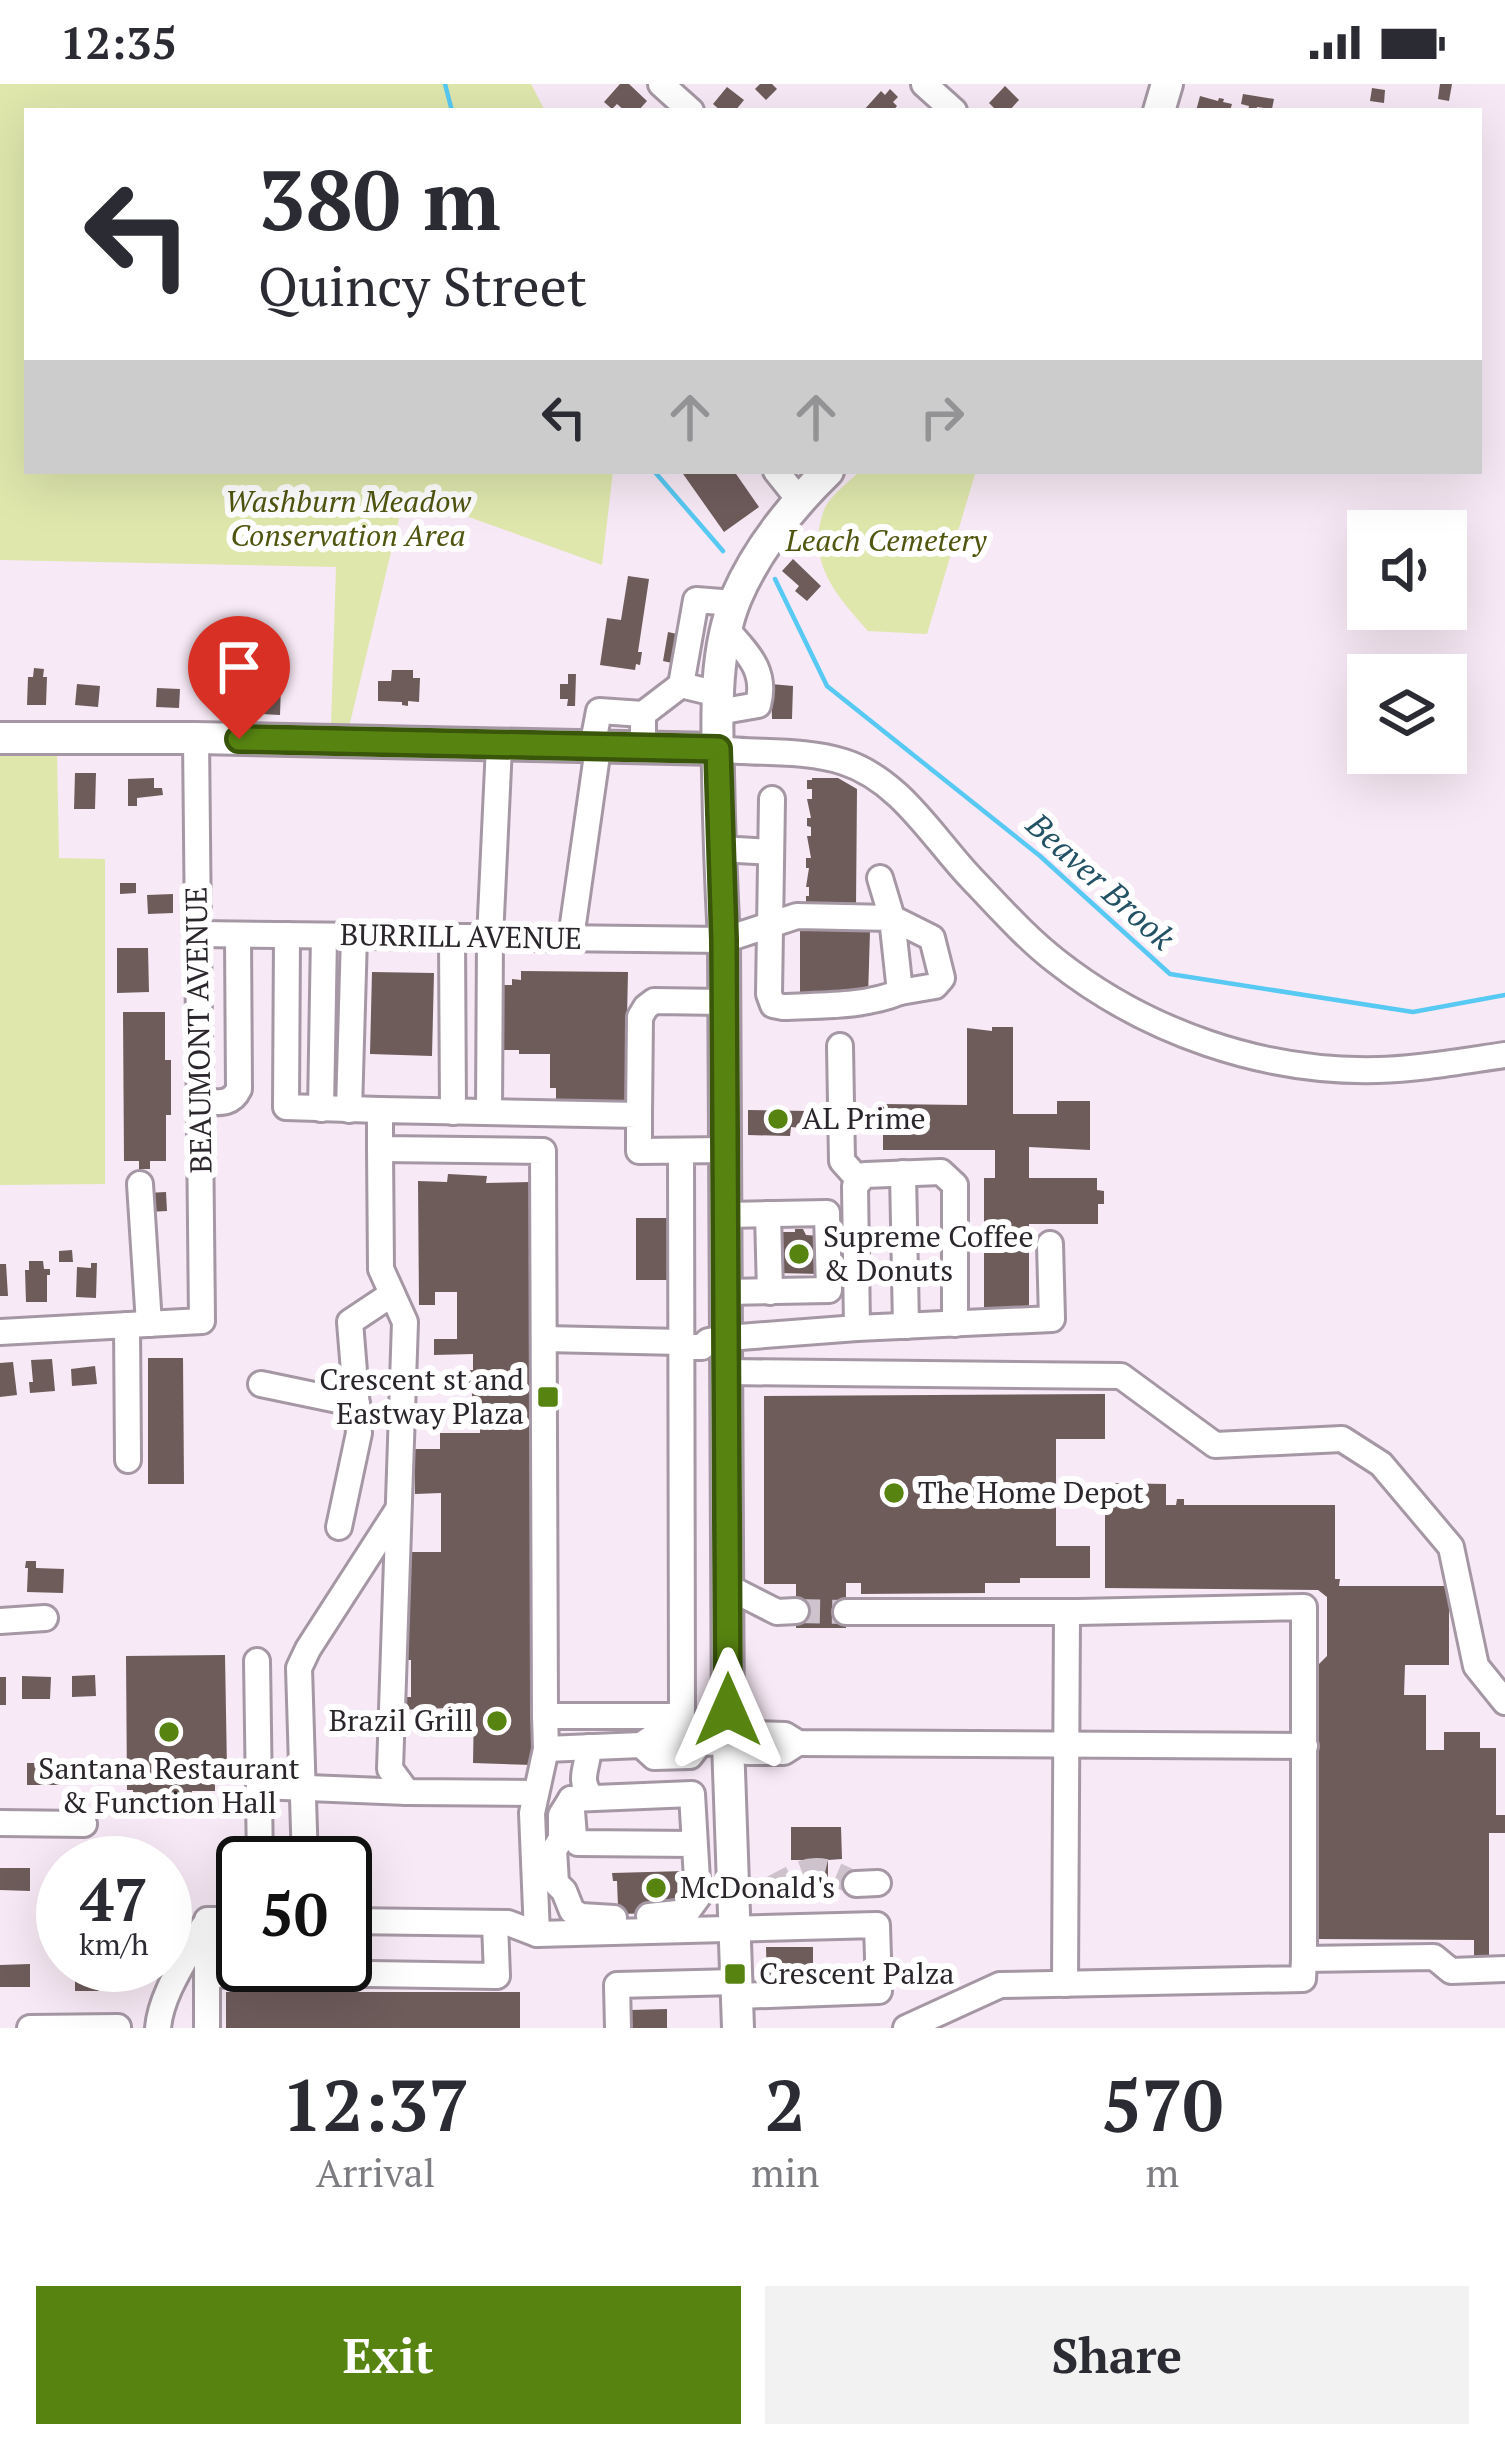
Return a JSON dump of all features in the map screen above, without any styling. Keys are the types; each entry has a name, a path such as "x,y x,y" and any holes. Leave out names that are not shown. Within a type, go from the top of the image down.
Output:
{"main road":[{"path":"738,2028 723,1743 728,1543 727,1372 717,1340 726,1292 718,703 731,617 767,542 825,474"},
{"path":"0,738 718,749"}],"street":[{"path":"662,84 688,108"},
{"path":"924,84 951,108"},
{"path":"778,474 800,501"},
{"path":"571,938 598,711 643,714 681,685 696,600 731,617 757,665 761,696 758,705 718,703 681,685"},
{"path":"643,714 643,747"},
{"name":"BEAUMONT AVENUE","path":"138,1325 202,1322 196,738"},
{"path":"489,1112 490,938 499,746"},
{"path":"718,749 814,755 870,773 900,797 1053,959 1093,988 1167,1028 1260,1059 1316,1068 1402,1069 1505,1055"},
{"path":"724,940 769,924 797,916 892,918 932,938 942,978 935,986 893,995 824,1005 773,1005 769,994 769,924 772,799"},
{"path":"719,849 771,852"},
{"path":"880,878 892,918 893,995"},
{"name":"BURRILL AVENUE","path":"198,934 724,940"},
{"path":"200,1102 228,1102 239,1088 238,935"},
{"path":"287,935 286,1107 638,1115"},
{"path":"321,1109 324,936"},
{"path":"349,1109 354,936"},
{"path":"452,937 454,1112"},
{"path":"724,1002 654,1001 646,1007 640,1016 638,1115 639,1151 725,1150"},
{"path":"840,1046 842,1161 860,1180"},
{"path":"380,1110 381,1269 405,1322 390,1769 407,1792"},
{"path":"380,1149 544,1151 546,1748 532,1813 537,1934"},
{"path":"545,1717 682,1716 681,1150"},
{"path":"856,1328 855,1186 865,1174 941,1172 955,1185 955,1324"},
{"path":"903,1173 906,1326"},
{"path":"128,1460 138,1325 140,1184"},
{"path":"726,1215 827,1213 829,1290 726,1292"},
{"path":"770,1214 770,1292"},
{"path":"544,1339 681,1342 686,1337 717,1340 1052,1318 1050,1244"},
{"path":"339,1527 359,1433 350,1322 392,1294"},
{"path":"0,1332 138,1325"},
{"path":"727,1372 1120,1376 1215,1445 1342,1438 1382,1464 1451,1547 1476,1666 1505,1702"},
{"path":"261,1384 357,1404"},
{"path":"303,1836 299,1668 398,1509"},
{"path":"682,1543 728,1543"},
{"path":"728,1587 777,1612 792,1611"},
{"path":"846,1612 1304,1607 1303,1979 1000,1985 905,2028"},
{"path":"1065,1984 1067,1612"},
{"path":"0,1621 45,1618"},
{"path":"257,1661 260,1836"},
{"path":"546,1748 589,1757 640,1745 655,1756 690,1756 749,1734 785,1735 798,1743 1304,1746"},
{"path":"589,1757 596,1787 561,1815 561,1840 554,1850 556,1883 572,1911 581,1916 686,1921 735,1929 878,1925 879,1991 617,1984 618,2028"},
{"path":"259,1786 536,1792"},
{"path":"584,1798 692,1793 698,1897 686,1921"},
{"path":"584,1798 574,1836 578,1844 694,1844"},
{"path":"0,1823 84,1824"},
{"path":"207,1920 216,1920"},
{"path":"207,1920 207,2028"},
{"path":"158,2028 171,1988 207,1920"},
{"path":"372,1922 508,1923 537,1934 686,1921"},
{"path":"207,1975 497,1976 495,1923"},
{"path":"1304,1959 1434,1957 1451,1970 1505,1969"},
{"path":"30,2028 118,2026"}],"green space":[{"name":"Washburn Meadow Conservation Area","path":"0,84 531,84 543,108 24,108 24,474 613,474 602,565 405,494 349,727 331,726 336,567 0,560"},
{"name":"Leach Cemetery","path":"857,474 975,474 927,634 868,631 846,605 828,578 819,548 823,513"},
{"path":"0,751 57,752 59,858 105,859 105,1184 0,1185"}],"building":[{"path":"620,84 629,84 647,101 641,108 617,104 611,108 604,102"},
{"path":"760,84 777,89 766,100 755,89"},
{"path":"1440,84 1452,84 1449,101 1438,99"},
{"path":"1005,86 1019,100 1012,108 994,108 989,103"},
{"path":"727,87 744,100 737,108 713,104"},
{"path":"1372,88 1385,90 1384,103 1370,101"},
{"path":"890,89 898,97 893,102 895,108 866,108 881,91 885,95"},
{"path":"1243,94 1274,99 1272,108 1241,104"},
{"path":"1200,96 1232,104 1231,108 1197,108"},
{"path":"683,474 736,474 759,507 724,532"},
{"path":"793,559 821,586 807,601 782,571"},
{"path":"628,576 649,579 640,665 635,670 600,665 607,618 621,620"},
{"path":"668,632 686,636 681,665 663,661"},
{"path":"34,668 44,669 43,677 47,677 46,705 27,705 28,677 33,677"},
{"path":"392,670 413,670 413,678 420,678 419,702 408,701 408,706 378,701 378,681 391,681"},
{"path":"568,674 576,674 575,706 560,699 560,684 568,684"},
{"path":"260,680 286,681 281,686 280,715 261,714 258,709"},
{"path":"77,684 100,686 98,707 75,705"},
{"path":"771,684 793,686 792,719 772,719"},
{"path":"157,688 180,689 179,708 156,707"},
{"path":"75,773 96,773 95,809 74,809"},
{"path":"154,778 154,788 162,788 163,795 137,798 137,806 128,806 128,779"},
{"path":"838,778 857,789 856,907 806,904 806,858 811,858 807,799 812,799 807,780"},
{"path":"120,883 136,883 136,893 120,894"},
{"path":"173,894 173,913 148,914 147,895"},
{"path":"800,931 870,931 868,997 800,997"},
{"path":"117,948 148,948 149,992 117,993"},
{"path":"521,971 628,972 625,1109 556,1104 556,1088 550,1088 550,1054 503,1050 504,985 521,980"},
{"path":"372,972 434,973 432,1056 370,1054"},
{"path":"123,1012 165,1012 171,1115 166,1115 166,1161 150,1161 150,1169 139,1169 139,1161 124,1161"},
{"path":"992,1027 1013,1027 1013,1114 1057,1114 1057,1101 1090,1101 1090,1150 1029,1147 1029,1178 1097,1178 1097,1190 1104,1191 1098,1224 1029,1224 1029,1308 1017,1308 1017,1315 1005,1315 1005,1308 984,1308 984,1178 995,1178 995,1150 883,1150 883,1104 967,1105 967,1028 992,1031"},
{"name":"AL Prime","path":"748,1110 808,1111 808,1133 791,1127 790,1136 748,1135"},
{"path":"448,1174 487,1176 486,1183 531,1182 533,1765 473,1763 474,1707 398,1710 398,1697 411,1697 411,1660 402,1660 402,1574 411,1574 411,1552 441,1552 441,1493 415,1494 414,1449 440,1449 440,1433 480,1433 480,1416 472,1417 472,1392 461,1392 460,1370 473,1370 473,1354 434,1355 434,1339 457,1339 457,1292 435,1292 435,1305 419,1305 418,1181 447,1182"},
{"path":"166,1192 167,1211 148,1212 147,1193"},
{"path":"636,1218 670,1218 670,1280 636,1280"},
{"name":"Supreme Coffee & Donuts","path":"795,1229 820,1236 820,1274 778,1273 779,1232"},
{"path":"72,1250 73,1262 59,1262 59,1251"},
{"path":"29,1261 43,1261 44,1269 50,1269 47,1302 26,1302"},
{"path":"91,1263 97,1263 96,1298 76,1297 77,1267 91,1268"},
{"path":"0,1264 6,1264 8,1296 0,1296"},
{"path":"148,1358 183,1358 184,1484 148,1484"},
{"path":"52,1359 55,1391 30,1393 31,1360"},
{"path":"13,1362 17,1395 0,1397 0,1363"},
{"path":"95,1366 97,1384 72,1386 71,1369"},
{"name":"The Home Depot","path":"1105,1394 1105,1439 1056,1439 1056,1546 1090,1546 1090,1578 985,1583 985,1593 861,1594 861,1583 846,1583 846,1628 796,1628 796,1584 764,1584 764,1396"},
{"path":"1105,1483 1166,1484 1166,1505 1184,1499 1184,1505 1335,1505 1335,1579 1340,1579 1339,1586 1449,1586 1449,1665 1405,1665 1404,1695 1426,1695 1426,1750 1444,1750 1444,1732 1480,1732 1480,1748 1496,1748 1496,1815 1505,1815 1505,1833 1489,1833 1489,1960 1474,1960 1474,1940 1317,1939 1319,1664 1327,1656 1327,1597 1318,1590 1105,1588"},
{"path":"26,1561 36,1561 36,1568 64,1569 63,1593 27,1592"},
{"path":"225,1655 227,1770 215,1770 215,1791 192,1791 192,1807 133,1807 133,1790 127,1790 126,1656"},
{"path":"95,1675 96,1696 72,1697 72,1676"},
{"path":"22,1676 51,1677 50,1699 22,1699"},
{"path":"0,1677 6,1677 6,1705 0,1705"},
{"path":"27,1763 61,1763 61,1785 27,1785"},
{"path":"791,1827 841,1827 842,1859 828,1860 828,1882 807,1882 807,1860 791,1860"},
{"path":"0,1868 30,1868 30,1891 0,1890"},
{"path":"685,1871 686,1908 670,1913 613,1914 618,1907 612,1873"},
{"path":"766,1947 813,1947 813,1985 767,1986"},
{"path":"30,1964 30,1987 0,1987 0,1965"},
{"path":"226,1992 520,1992 520,2028 226,2028"},
{"path":"667,2009 667,2028 632,2028 631,2010"}],"waterway":[{"name":"Beaver Brook","path":"445,84 451,108"},
{"name":"Beaver Brook","path":"657,474 723,551"},
{"name":"Beaver Brook","path":"775,579 827,686 1040,856 1170,974 1413,1012 1505,995"}],"tunnel":[{"path":"796,1611 846,1612"},
{"path":"770,1889 812,1870 856,1884"}],"place":[{"name":"AL Prime","path":"778,1119"},
{"name":"Supreme Coffee & Donuts","path":"799,1254"},
{"name":"Crescent st and Eastway Plaza","path":"548,1397"},
{"name":"The Home Depot","path":"894,1493"},
{"name":"Brazil Grill","path":"497,1721"},
{"name":"Santana Restaurant & Function Hall","path":"169,1732"},
{"name":"McDonald's","path":"656,1888"},
{"name":"Crescent Palza","path":"735,1974"}],"route":[{"path":"239,739 718,749 724,940 728,1710"}]}
